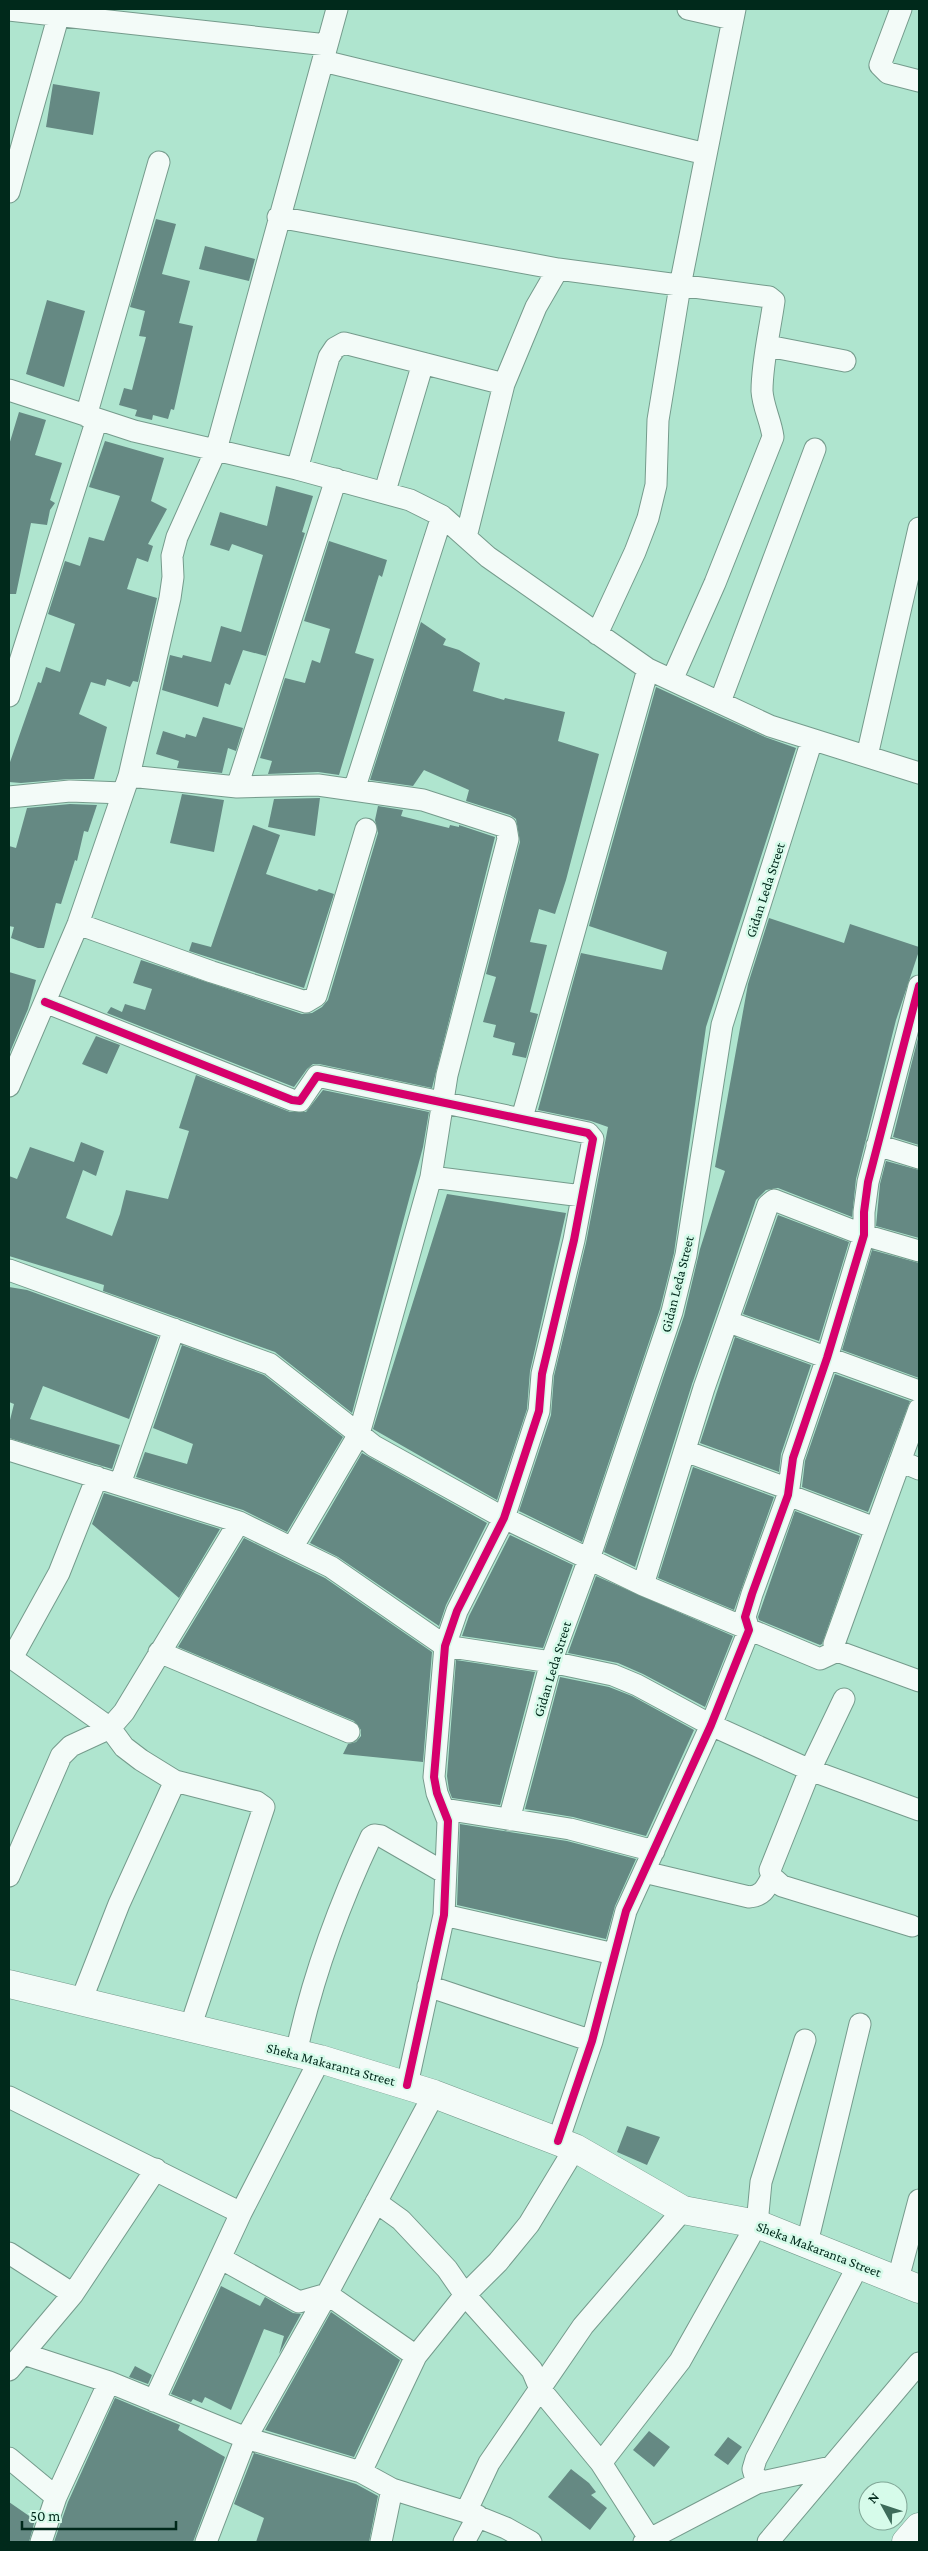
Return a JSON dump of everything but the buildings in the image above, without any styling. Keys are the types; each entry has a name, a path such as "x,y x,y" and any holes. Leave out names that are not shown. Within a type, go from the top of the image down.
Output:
{"street":[{"path":"9,1086 78,924 126,784 170,598 173,577 172,556 178,537 216,450 278,217 337,9"},
{"path":"597,634 635,552 648,518 656,485 658,420 680,286 733,14 688,9"},
{"path":"901,9 880,65 888,73 919,81"},
{"path":"9,10 60,14 325,53 706,154"},
{"path":"9,192 60,14"},
{"path":"9,696 92,417 158,162"},
{"path":"278,217 558,269 772,299 774,301 762,389 763,404 771,423 773,437 715,582 672,680"},
{"path":"466,537 504,384 536,307 558,269"},
{"path":"297,469 329,357 335,348 344,343 504,384"},
{"path":"768,346 844,361"},
{"path":"385,492 423,363"},
{"path":"9,390 134,431 297,469 410,500 442,516 488,557 648,669 770,726 919,773"},
{"path":"720,702 815,449"},
{"path":"238,787 336,479"},
{"path":"354,790 442,516"},
{"path":"867,756 919,528"},
{"path":"522,1118 648,669"},
{"name":"Gidan Leda Street","path":"508,1820 551,1662 589,1560 672,1312 693,1218 722,1024 812,740"},
{"path":"9,797 126,784 238,787 318,785 423,800 506,826 508,839 447,1075 431,1177 359,1434 292,1548"},
{"path":"78,924 212,972 306,1002 310,1001 316,996 366,829"},
{"path":"361,2472 416,2356 464,2295 498,2262 529,2224 566,2144 626,1911 711,1725 749,1630 745,1617 789,1492 793,1458 827,1358 864,1235 864,1212 877,1145 919,986"},
{"path":"45,1002 292,1100 300,1101 317,1076 522,1118 592,1136 574,1240 542,1374 539,1411 504,1518 457,1611 445,1646 434,1778 437,1793 448,1821 444,1915 407,2085"},
{"path":"877,1145 919,1158"},
{"path":"431,1177 582,1196"},
{"path":"644,1585 704,1388 729,1322 768,1205 772,1200 864,1235 919,1250"},
{"path":"9,1270 270,1364 389,1456 504,1518 644,1585 820,1659 837,1651 919,1681"},
{"path":"729,1322 919,1391"},
{"path":"120,1484 174,1329"},
{"path":"837,1651 834,1644 875,1528 909,1465 919,1409"},
{"path":"9,1450 239,1522 338,1572 445,1646 551,1662 613,1675 637,1684 711,1725 810,1770 919,1810"},
{"path":"685,1451 875,1528"},
{"path":"97,1477 59,1573 10,1657 110,1728 124,1747 175,1781 257,1802 264,1807 190,2028"},
{"path":"9,1876 61,1756 71,1746 110,1728 124,1712 239,1522"},
{"path":"159,1652 349,1732"},
{"path":"844,1699 810,1770 772,1862 770,1870 772,1877 782,1886 912,1926"},
{"path":"81,2001 119,1904 175,1781"},
{"path":"444,1809 570,1830 654,1850"},
{"path":"154,2401 241,2213 308,2056 312,1986 350,1882 371,1837 374,1835 381,1836 445,1873"},
{"path":"644,1872 749,1897 757,1896 765,1891 772,1877"},
{"path":"444,1915 614,1954"},
{"path":"428,1986 592,2041"},
{"name":"Sheka Makaranta Street","path":"11,1989 81,2001 308,2056 407,2085 566,2144 683,2210 757,2224 908,2284"},
{"path":"807,2243 860,2024"},
{"path":"601,2463 680,2361 757,2224 761,2182 805,2040"},
{"path":"206,2542 246,2438 327,2294 434,2094"},
{"path":"9,2097 241,2213"},
{"path":"9,2370 73,2294 156,2169"},
{"path":"908,2284 919,2200"},
{"path":"376,2202 401,2220 447,2269 464,2295 532,2370 540,2389 601,2463 646,2540 757,2483 831,2467"},
{"path":"464,2542 489,2463 583,2326 683,2210"},
{"path":"9,2253 73,2294"},
{"path":"220,2258 299,2302 327,2294"},
{"path":"757,2483 753,2469 756,2459 859,2264"},
{"path":"327,2294 416,2356"},
{"path":"24,2354 109,2382 246,2438 361,2472 392,2489 472,2514 506,2528 531,2542"},
{"path":"768,2542 919,2363"},
{"path":"41,2542 56,2497 109,2382"},
{"path":"9,2458 56,2497"},
{"path":"381,2542 392,2489"},
{"path":"906,2542 919,2527"}],"cycle path":[{"path":"558,2141 592,2041 626,1911 711,1725 749,1630 745,1617 788,1495 793,1458 827,1358 864,1235 864,1212 868,1182 919,986"},
{"path":"45,1002 292,1100 300,1101 317,1076 588,1133 593,1139 574,1240 542,1374 539,1411 504,1518 457,1611 445,1646 434,1777 437,1793 448,1821 444,1915 407,2085"}]}
